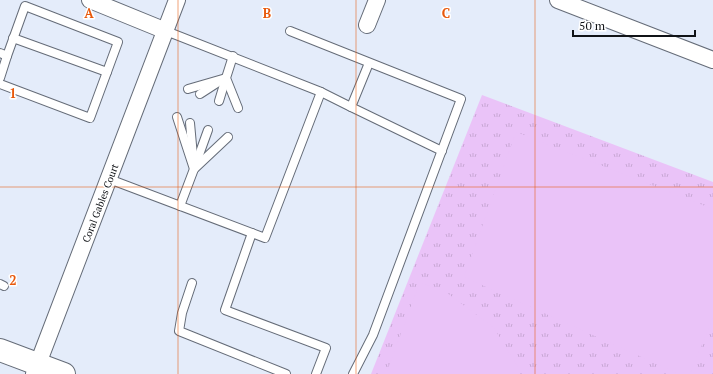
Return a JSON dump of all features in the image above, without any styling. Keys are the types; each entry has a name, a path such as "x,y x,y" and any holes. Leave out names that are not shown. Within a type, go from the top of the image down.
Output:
{"main road":[{"path":"0,350 36,369 64,374"}],"street":[{"path":"90,0 166,31"},
{"name":"Coral Gables Court","path":"36,369 177,0"},
{"path":"367,25 377,0"},
{"path":"558,0 713,60"}],"lane":[{"path":"0,78 4,54 13,38 25,6 118,42 90,118 0,84"},
{"path":"166,31 233,56 321,92 442,151"},
{"path":"290,31 461,99 373,335 353,374"},
{"path":"13,38 107,72"},
{"path":"219,100 233,56"},
{"path":"351,107 369,63"},
{"path":"188,89 226,78"},
{"path":"200,94 226,78"},
{"path":"226,78 238,108"},
{"path":"109,179 265,238 321,92"},
{"path":"177,118 194,169"},
{"path":"190,123 194,169"},
{"path":"180,206 208,130"},
{"path":"194,169 228,137"},
{"path":"252,233 225,310 326,348 316,374"},
{"path":"192,283 182,313 179,331 286,374"}],"green space":[{"path":"482,95 713,182 713,374 371,374"},
{"path":"516,132 713,209 713,317 690,374 679,374 464,277"},
{"path":"420,282 447,293 493,327 517,365 519,374 386,374"}]}
